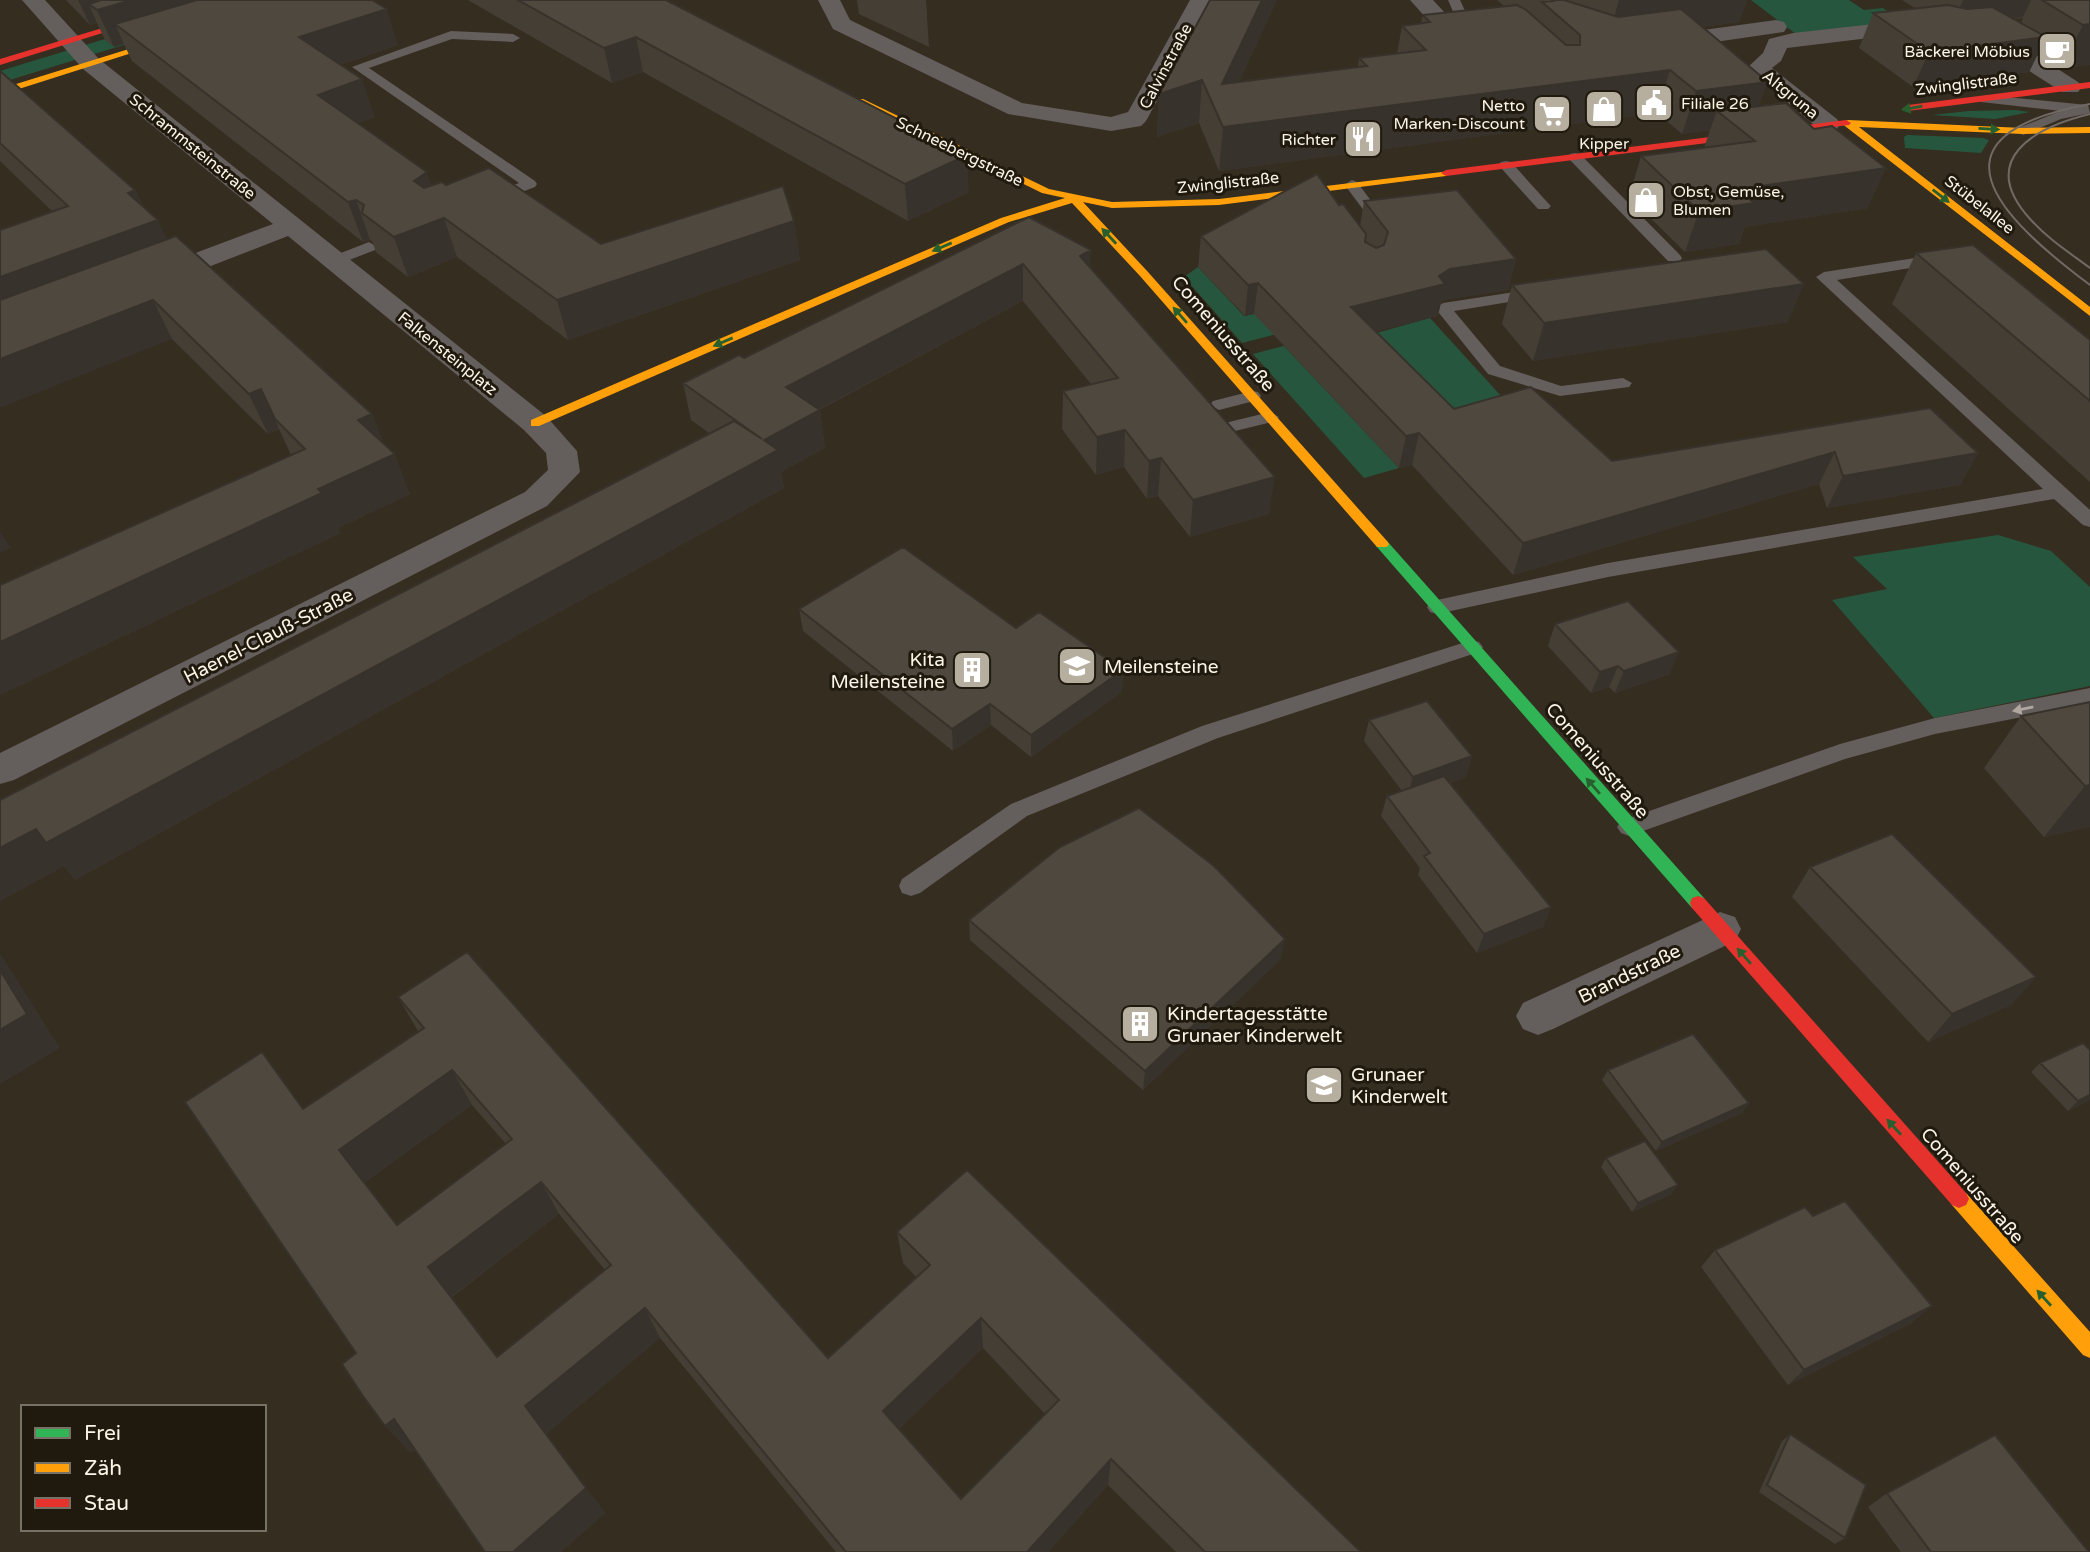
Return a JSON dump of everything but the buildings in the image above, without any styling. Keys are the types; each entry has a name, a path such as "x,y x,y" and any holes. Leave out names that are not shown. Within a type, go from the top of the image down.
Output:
{"street":[{"name":"Schrammsteinstraße","path":"33,0 91,64 362,283"},
{"path":"0,62 204,0"},
{"name":"Calvinstraße","path":"829,0 841,24 1016,108 1111,124 1133,121 1138,116 1201,0"},
{"path":"1646,44 1936,27 1905,6"},
{"path":"1749,7 1784,34"},
{"path":"1428,16 1464,10"},
{"path":"2016,27 1978,32 2080,86"},
{"path":"0,92 194,32"},
{"name":"Altgruna","path":"1784,34 1773,56 1758,68 1838,123"},
{"path":"1674,41 1701,62"},
{"path":"1736,78 1758,68"},
{"name":"Zwinglistraße","path":"535,423 1005,220 1074,199 1112,205 1160,206 1219,202 1838,123 1909,108 2080,86"},
{"name":"Schneebergstraße","path":"846,94 1016,179 1074,199"},
{"path":"1762,114 1781,130"},
{"name":"Zwinglistraße","path":"1838,123 2023,131 2090,130"},
{"name":"Stübelallee","path":"1838,123 2090,313"},
{"name":"Comeniusstraße","path":"1074,199 1252,396 2090,1349"},
{"path":"124,290 292,226"},
{"name":"Falkensteinplatz","path":"362,283 535,423 561,451 564,472 536,499"},
{"name":"Haenel-Clauß-Straße","path":"0,770 536,499"},
{"name":"Brandstraße","path":"1538,1016 1720,929"}],"lane":[{"path":"481,203 530,184 359,67 451,35 513,38"},
{"path":"1977,99 2089,108"},
{"path":"2023,131 2056,116 2089,108"},
{"path":"1575,157 1674,258"},
{"path":"1506,165 1543,206"},
{"path":"1352,185 1370,209"},
{"path":"1317,190 1333,208"},
{"path":"334,261 369,247"},
{"path":"1964,256 1824,277 2090,521"},
{"path":"1561,290 1443,308 1494,370 1560,391 1623,383"},
{"path":"1219,405 1252,396"},
{"path":"1235,426 1270,417"},
{"path":"1437,607 1608,570 2058,492"},
{"path":"911,886 1019,810 1210,732 1472,647"},
{"path":"1629,827 1840,752 1934,726 2090,696"}],"green space":[{"path":"233,0 270,0 0,83 0,71"},
{"path":"1751,0 1849,0 1864,10 1883,8 1902,21 1796,34"},
{"path":"1969,111 2030,112 1995,119 1932,115"},
{"path":"1907,135 1989,140 1981,153 1905,148 1904,137"},
{"path":"1198,267 1244,316 1312,300 1334,319 1242,343 1184,277"},
{"path":"1430,318 1522,419 1447,442 1348,341"},
{"path":"1284,346 1399,468 1364,478 1253,354"},
{"path":"1998,535 2051,551 2090,587 2090,686 1934,718 1832,600 1887,589 1853,557"}],"tram line":[{"path":"2090,104 2037,118 2005,136 1990,157 1991,181 2005,206 2027,233 2090,285"},
{"path":"2090,114 2049,128 2032,138 2019,150 2010,164 2009,180 2015,199 2031,220 2052,240 2090,268"}],"traffic: fast":[{"path":"1382,544 1698,903"}],"traffic: slow":[{"path":"0,92 177,37"},
{"path":"860,101 1046,191 1112,205 1219,202 1446,173"},
{"path":"1846,123 2023,131 2090,130"},
{"path":"1848,123 2090,313"},
{"path":"1074,199 1144,274 1382,544"},
{"path":"535,423 1005,220 1074,199"},
{"path":"1959,1199 2090,1348"}],"traffic: jam":[{"path":"0,62 204,0"},
{"path":"1908,108 2090,85"},
{"path":"1446,173 1846,123"},
{"path":"1698,903 1959,1199"}],"place":[{"name":"Bäckerei Möbius","path":"2057,51"},
{"name":"Filiale 26","path":"1654,103"},
{"name":"Kipper","path":"1604,109"},
{"name":"Netto Marken-Discount","path":"1552,114"},
{"name":"Richter","path":"1363,139"},
{"name":"Obst, Gemüse, Blumen","path":"1646,200"},
{"name":"Meilensteine","path":"1077,666"},
{"name":"Kita Meilensteine","path":"972,670"},
{"name":"Kindertagesstätte Grunaer Kinderwelt","path":"1140,1024"},
{"name":"Grunaer Kinderwelt","path":"1324,1085"}]}
